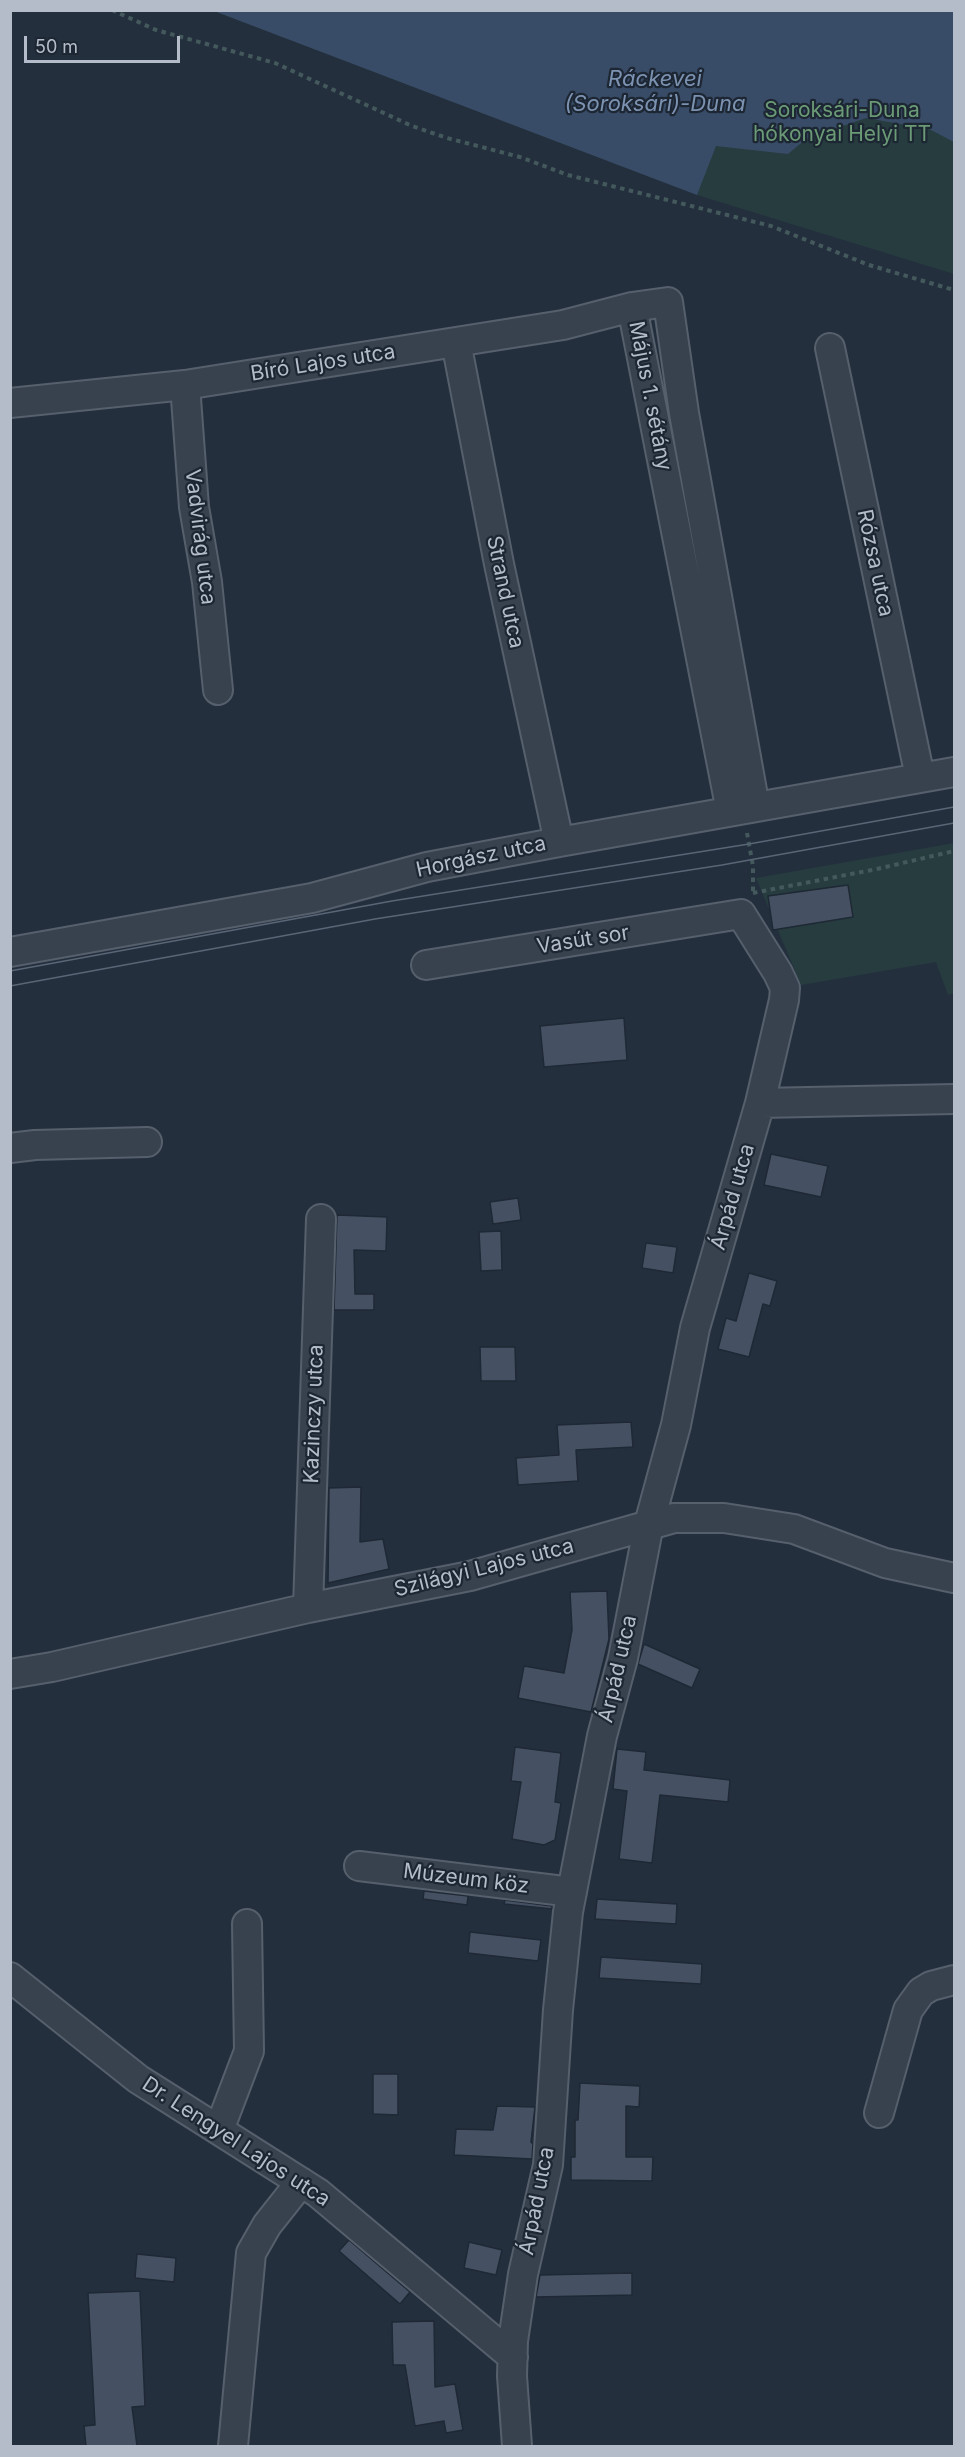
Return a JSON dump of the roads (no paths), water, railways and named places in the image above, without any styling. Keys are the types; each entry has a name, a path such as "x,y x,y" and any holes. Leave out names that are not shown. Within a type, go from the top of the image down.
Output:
{"street":[{"name":"Május 1. sétány","path":"632,307 668,302 744,815"},
{"name":"Bíró Lajos utca","path":"10,403 185,385 563,325 632,307"},
{"name":"Strand utca","path":"456,342 499,564 559,842"},
{"name":"Rózsa utca","path":"830,348 920,777"},
{"name":"Vadvirág utca","path":"185,385 194,507 207,582 218,690"},
{"name":"Horgász utca","path":"10,952 312,898 427,867 559,842 744,815 920,777 954,772"},
{"name":"Vasút sor","path":"426,965 747,903"},
{"name":"Árpád utca","path":"518,2446 513,2357 523,2274 548,2165 558,2010 572,1892 602,1736 623,1658 649,1524 676,1425 695,1328 760,1104 784,1000 784,988 747,903"},
{"path":"760,1104 954,1099"},
{"path":"10,1148 35,1144 147,1142"},
{"name":"Kazinczy utca","path":"308,1608 321,1219"},
{"name":"Szilágyi Lajos utca","path":"10,1674 51,1667 308,1608 470,1576 674,1518 702,1517 794,1529 885,1563 954,1578"},
{"name":"Múzeum köz","path":"359,1866 572,1892"},
{"path":"219,2130 249,2051 247,1924"},
{"name":"Dr. Lengyel Lajos utca","path":"10,1977 138,2079 318,2193 513,2357"},
{"path":"879,2113 908,2010 921,1992 931,1986 954,1980"},
{"path":"233,2446 251,2253 267,2225 301,2182"}],"water":[{"name":"Ráckevei (Soroksári)-Duna","path":"214,11 954,11 954,142 929,129 866,118 806,139 788,154 716,146 697,195"}],"tram line":[{"path":"10,971 392,901 749,844 954,807"},
{"path":"10,986 375,919 722,865 954,823"}],"park label":[{"name":"Soroksári-Duna hókonyai Helyi TT","path":"842,123"}]}
